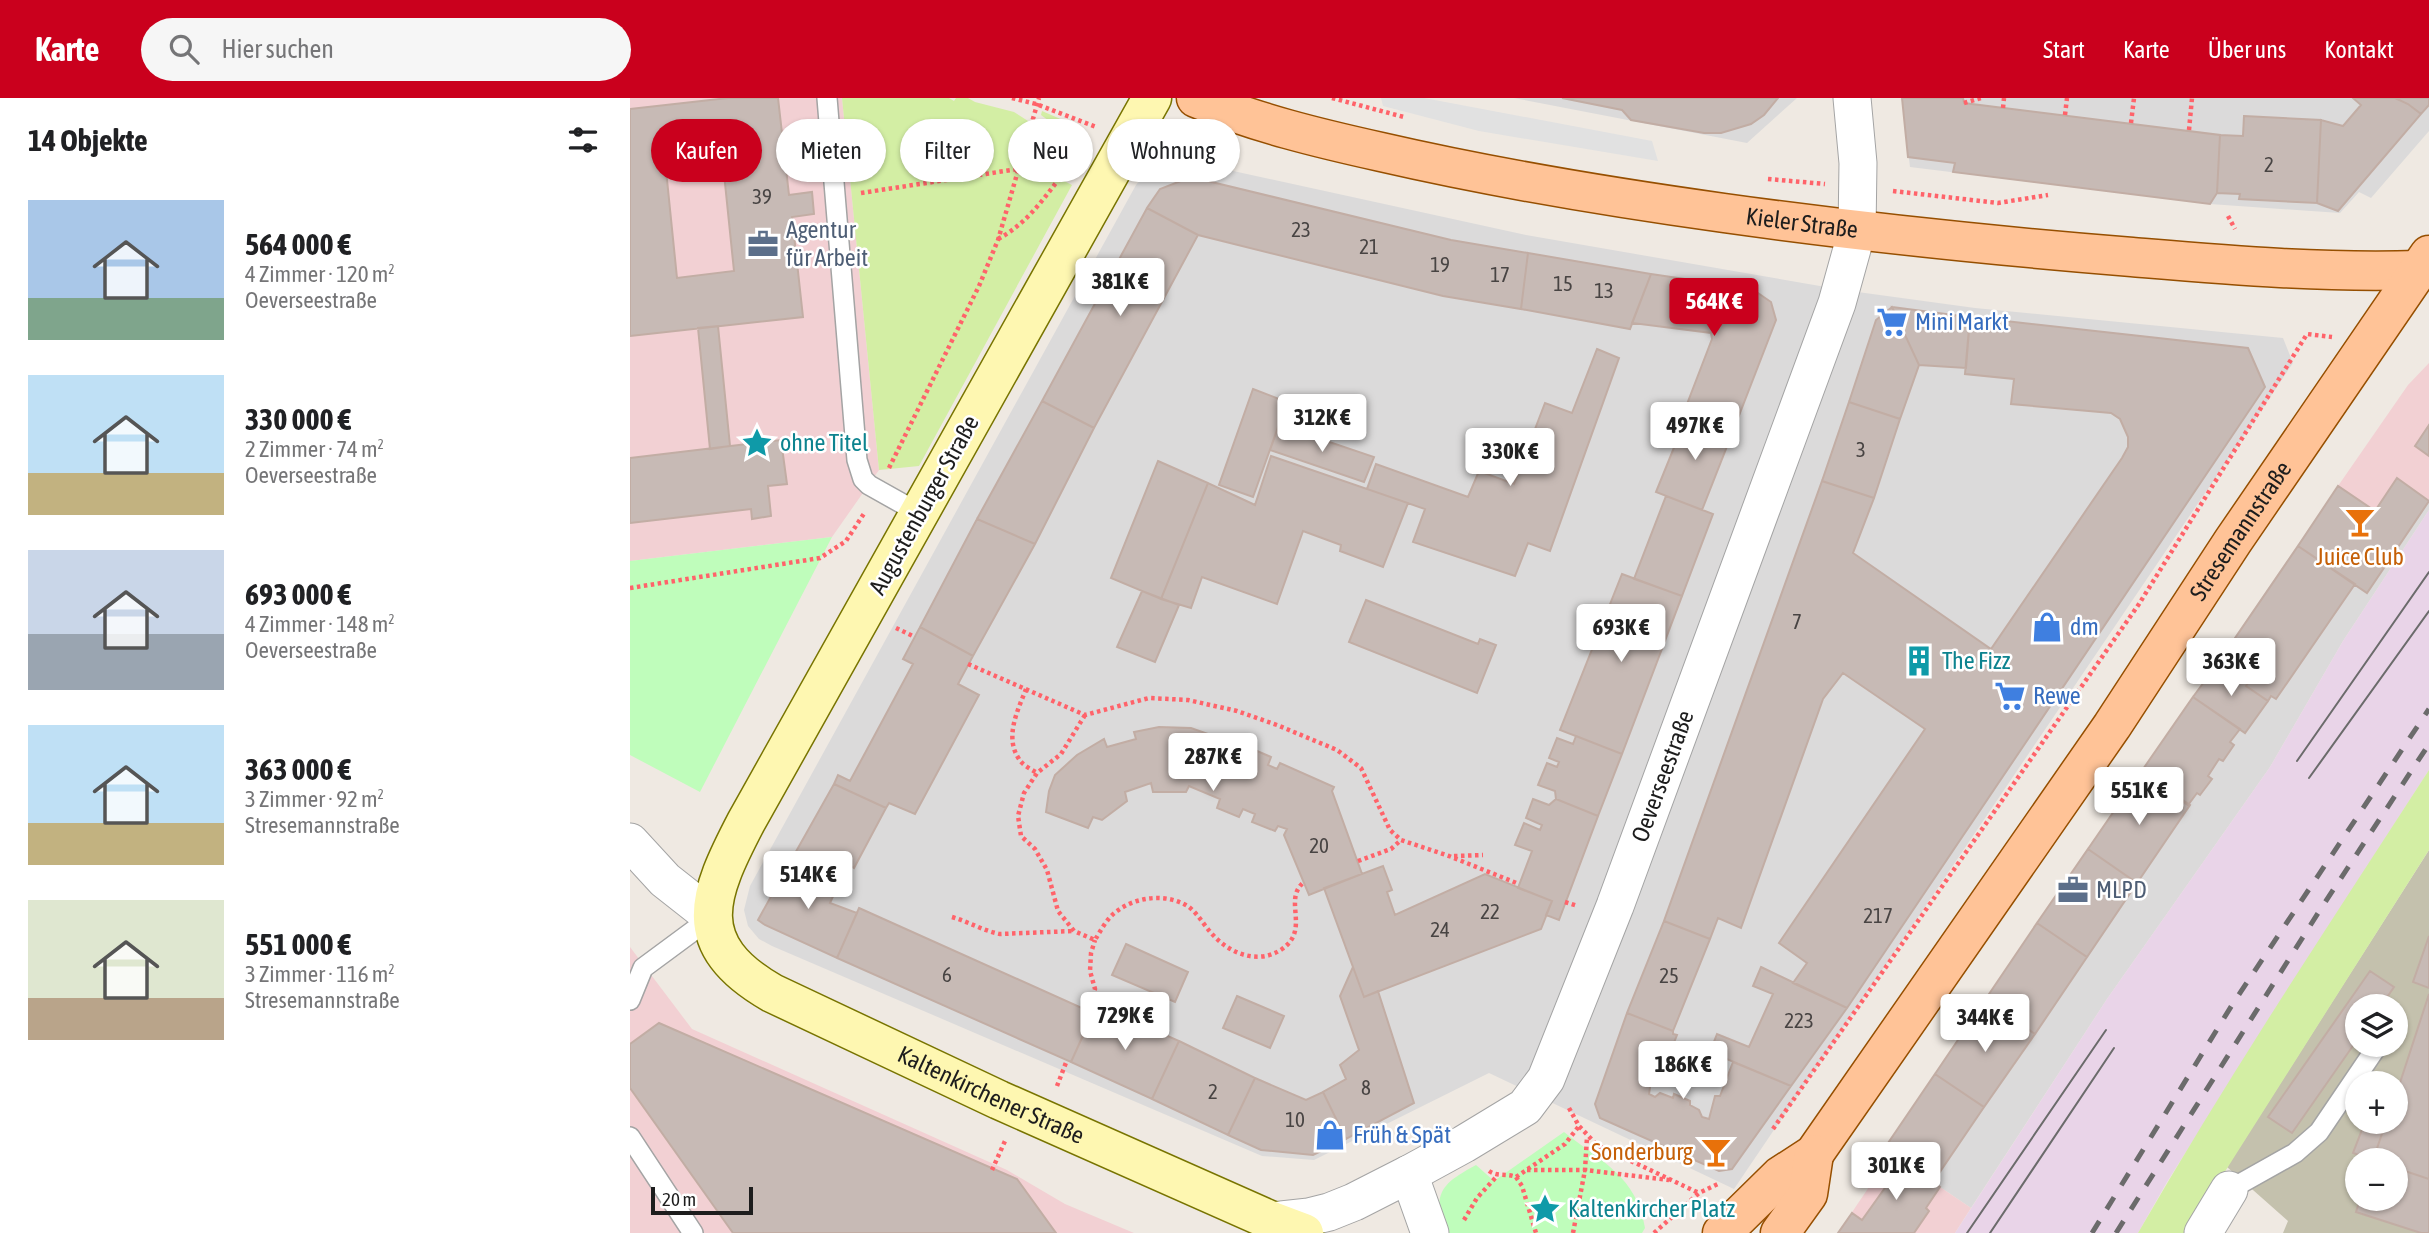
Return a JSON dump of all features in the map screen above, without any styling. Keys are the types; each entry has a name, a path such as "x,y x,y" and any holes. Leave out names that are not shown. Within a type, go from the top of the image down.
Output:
{"main road":[{"name":"Kieler Straße","path":"1196,98 1311,136 1485,176 1857,231 2062,252 2295,270 2345,272 2425,265"},
{"name":"Stresemannstraße","path":"1722,1233 1780,1176 1814,1154 2119,716 2233,541 2425,265"},
{"name":"Stresemannstraße","path":"1780,1233 1808,1194 1814,1154"}],"street":[{"name":"Augustenburger Straße","path":"712,917 715,891 735,844 1152,98"},
{"name":"Oeverseestraße","path":"1288,1227 1354,1202 1464,1144 1525,1107 1546,1079 1615,906 1833,316 1857,231 1858,187 1853,98"},
{"path":"630,842 665,880 712,917"},
{"name":"Kaltenkirchener Straße","path":"712,917 718,942 730,959 755,984 999,1100 1288,1227"},
{"path":"1409,1174 1446,1229"},
{"path":"2203,1233 2229,1190"}],"lane":[{"path":"827,98 857,460 863,479 877,491 919,513"},
{"path":"630,1000 643,968 712,917"},
{"path":"2229,1190 2295,1153 2319,1132 2370,1057"},
{"path":"630,1137 693,1233"}],"path":[{"path":"1012,98 1036,104 1072,119"},
{"path":"1032,119 1039,98"},
{"path":"1332,98 1414,119"},
{"path":"1964,103 1981,98"},
{"path":"2003,108 2004,98"},
{"path":"2065,115 2067,98"},
{"path":"2131,123 2134,98"},
{"path":"2189,130 2192,98"},
{"path":"835,196 1008,170"},
{"path":"1766,179 1998,203 2048,195"},
{"path":"630,587 820,558 846,541 877,491 968,309 998,240 1014,182"},
{"path":"998,240 1032,215 1057,182"},
{"path":"1773,1129 2139,604 2307,334"},
{"path":"968,664 1085,715 1149,698 1188,700 1237,710 1278,725 1337,750 1361,768 1390,830 1401,840 1519,884"},
{"path":"1026,688 1012,731 1014,748 1020,761 1037,773"},
{"path":"1074,931 1058,911 1047,870 1035,849 1021,836 1018,816 1024,793 1037,773 1062,754 1085,715"},
{"path":"1358,861 1391,849 1401,840"},
{"path":"1449,856 1483,855"},
{"path":"1088,1010 1095,989 1090,971 1095,940 1117,911 1132,902 1151,897 1170,899 1188,906 1214,936 1228,947 1243,956 1262,957 1282,949 1293,936 1298,921 1294,895 1304,882"},
{"path":"952,917 1000,934 1074,931 1095,940"},
{"path":"1546,1079 1559,1094 1578,1125 1597,1145 1699,1193"},
{"path":"1516,1177 1565,1144 1578,1125"},
{"path":"1573,1233 1585,1170 1587,1136"},
{"path":"1527,1170 1585,1170 1673,1181"},
{"path":"1446,1229 1497,1176 1510,1175 1516,1177 1522,1186 1536,1233"}],"shaded area":[{"path":"630,98 842,98 844,119 776,119 776,182 850,182 879,470 832,537 630,561"},
{"path":"1381,98 1424,98 1652,141 1658,161 1479,131 1383,106"},
{"path":"1514,98 1797,98 1747,143"},
{"path":"1902,98 2429,98 2429,131 2371,198 2359,192 2340,213 2210,204 1910,167"},
{"path":"1240,173 1526,235 1843,290 1975,308 2283,338 2293,363 1734,1189 1489,1073 1314,1160 1262,1156 772,946 759,939 748,926 744,910 750,886 1139,182 1240,182"},
{"path":"2429,363 2429,500 2397,478 2375,511 2338,486 2408,385"},
{"path":"2397,478 2429,500 2429,510 2343,641 2270,767 2107,999 1971,1208 1884,1149 2338,486 2374,511"},
{"path":"2429,510 2429,770 2167,1182 2138,1233 1955,1233 2107,999 2270,767 2343,641"},
{"path":"2429,850 2429,1233 2283,1233 2288,1221 2227,1167"},
{"path":"630,947 692,1029 1007,1170 1065,1204 1134,1233 630,1233"},
{"path":"1884,1149 1971,1208 1955,1233 1838,1233 1871,1184"}],"green space":[{"path":"842,98 949,98 954,101 956,98 968,98 1014,112 1025,119 1008,119 1008,182 1066,182 1072,185 919,466 879,470 850,182 886,182 886,119 844,119"},
{"path":"1042,111 1060,119 1046,119 1041,115"},
{"path":"832,537 700,792 630,755 630,561"},
{"path":"2429,770 2429,850 2186,1233 2138,1233 2244,1057"},
{"path":"1564,1132 1604,1162 1626,1183 1641,1210 1645,1228 1642,1233 1445,1233 1439,1208 1447,1184 1476,1165 1494,1181"}],"building":[{"name":"Agentur für Arbeit","path":"728,98 778,98 780,119 776,119 776,182 788,182 789,195 812,192 814,214 792,217 803,317 630,336 630,109","holes":["651,119 762,119 762,182 725,182 734,271 677,278 667,182 651,182"]},
{"path":"1562,98 1778,98 1764,115 1751,124 1721,133 1704,133 1631,120 1622,110"},
{"path":"1902,98 1963,98 1964,103 2220,135 2217,193 2210,204 1953,172 1955,163 1908,157"},
{"path":"2353,98 2395,98 2421,114 2338,211 2317,203 2321,120 2343,126 2361,105"},
{"path":"2395,98 2429,98 2429,105 2421,114"},
{"path":"2244,116 2321,120 2317,203 2239,199 2240,194 2217,193 2220,135 2243,136"},
{"path":"1178,182 1212,182 1451,240 1528,253 1521,309 1443,296 1198,235 1147,208 1160,189"},
{"path":"1147,208 1198,235 1094,428 1042,401"},
{"path":"1528,253 1651,274 1630,329 1521,309"},
{"path":"1651,274 1752,289 1771,302 1776,320 1733,431 1684,412 1712,339 1711,333 1632,323"},
{"path":"1892,307 1919,365 1900,419 1849,402 1876,320"},
{"path":"1892,307 1970,317 1966,368 1919,365"},
{"name":"The Fizz","path":"1970,317 2248,348 2265,387 1847,1008 1793,983 1807,963 1779,943 1925,729 1843,673 1823,699 1741,928 1718,918 1710,939 1664,921 1822,481 1874,498 1853,553 1991,649 2128,447 2128,437 2120,419 2111,413 2011,404 2014,379 1965,374"},
{"path":"718,326 730,446 710,449 698,328"},
{"path":"1597,349 1619,358 1550,551 1528,543 1515,576 1413,542 1425,509 1367,489 1376,464 1468,497 1479,471 1514,484 1545,403 1572,413"},
{"path":"1253,389 1287,402 1253,497 1219,485"},
{"path":"1042,401 1094,428 1035,544 977,519"},
{"path":"1849,402 1900,419 1874,498 1822,481"},
{"path":"1688,413 1733,431 1702,510 1656,492"},
{"path":"1279,425 1374,457 1364,482 1270,450"},
{"path":"2429,425 2429,456 2415,446"},
{"path":"781,440 787,484 768,486 771,516 752,519 751,509 630,523 630,458"},
{"path":"1271,456 1408,503 1383,567 1340,551 1341,545 1303,531 1277,604 1202,577 1191,608 1161,599 1208,483 1255,505"},
{"path":"1158,461 1208,483 1161,599 1111,578"},
{"path":"2397,478 2429,501 2367,593 2298,546 2338,486 2375,511"},
{"path":"1666,496 1713,514 1682,596 1634,579"},
{"path":"977,519 1035,544 973,656 920,627"},
{"path":"2298,546 2355,584 2276,699 2271,696 2268,701 2246,686 2248,683 2218,663"},
{"path":"1622,574 1682,596 1622,754 1560,730"},
{"path":"1142,591 1179,605 1155,662 1117,647"},
{"path":"1366,600 1478,644 1480,639 1496,645 1477,693 1349,642"},
{"path":"920,627 973,656 958,684 979,695 915,814 889,803 886,808 834,784 838,775 850,781 913,664 903,659"},
{"path":"2218,663 2248,683 2246,686 2268,701 2245,733 2193,697"},
{"path":"2193,697 2240,729 2230,742 2234,745 2223,761 2219,759 2208,776 2212,779 2188,805 2141,772"},
{"path":"1159,727 1191,728 1211,735 1206,745 1221,751 1227,738 1271,757 1268,765 1277,769 1280,763 1334,787 1332,791 1362,874 1309,895 1284,835 1287,829 1278,826 1275,831 1252,822 1255,814 1243,809 1239,817 1217,808 1220,799 1189,786 1186,792 1153,792 1151,783 1125,792 1127,801 1102,820 1093,817 1088,828 1046,812 1055,775 1077,755 1104,739 1107,747 1136,739 1134,732"},
{"path":"1576,736 1622,754 1598,816 1556,799 1555,791 1538,785 1547,763 1557,767 1559,762 1549,758 1557,738 1573,744"},
{"path":"2141,772 2190,805 2137,883 2088,849"},
{"path":"834,784 886,808 854,868 849,865 839,883 789,864"},
{"path":"1533,799 1549,805 1556,799 1598,816 1559,920 1546,915 1552,901 1518,888 1532,851 1515,845 1524,823 1540,830 1542,825 1526,818"},
{"path":"2088,849 2137,883 2087,957 2037,923"},
{"path":"789,864 839,883 830,903 857,913 837,958 758,920"},
{"path":"1383,866 1392,890 1387,892 1395,915 1485,874 1552,901 1541,929 1364,997 1324,888"},
{"path":"859,908 1093,1013 1071,1062 837,958"},
{"path":"1664,921 1710,939 1673,1031 1627,1013"},
{"path":"2037,923 2087,957 2035,1034 1985,1000"},
{"path":"2429,936 2429,988 2413,982"},
{"path":"1126,944 1188,972 1175,1002 1112,975"},
{"path":"1353,967 1364,997 1378,991 1414,1103 1346,1139 1323,1092 1346,1079 1340,1065 1359,1050 1340,996"},
{"path":"1761,967 1847,1008 1791,1086 1710,1052 1717,1034 1749,1047 1773,994 1753,986"},
{"path":"2370,971 2394,987 2389,994 2354,994"},
{"path":"2429,994 2429,1179 2408,1172 2408,1148 2377,1148 2382,1134 2408,1134 2408,1071 2404,1071"},
{"path":"1237,996 1284,1016 1270,1048 1223,1028"},
{"path":"1985,1000 2035,1034 1984,1107 1935,1074"},
{"path":"1097,1005 1179,1041 1152,1099 1071,1062"},
{"path":"2345,1007 2345,1057 2292,1133 2268,1117"},
{"path":"1627,1013 1677,1035 1662,1079 1651,1081 1649,1094 1655,1097 1660,1093 1673,1098 1674,1094 1690,1101 1690,1105 1699,1110 1702,1117 1709,1119 1715,1096 1720,1096 1733,1062 1791,1086 1732,1169 1719,1171 1600,1118 1595,1104"},
{"path":"659,1023 1017,1179 1056,1233 733,1233 630,1088 630,1044"},
{"path":"1179,1041 1255,1078 1228,1135 1152,1099"},
{"path":"1935,1074 1984,1107 1933,1182 1884,1149"},
{"path":"1255,1078 1306,1100 1323,1092 1346,1139 1313,1155 1261,1150 1228,1135"},
{"path":"2360,1134 2382,1134 2377,1148 2355,1148"},
{"path":"1892,1155 1940,1187 1926,1208 1929,1211 1914,1233 1838,1233 1852,1213 1862,1220 1887,1185 1876,1178"},
{"path":"2408,1172 2429,1179 2429,1233 2421,1233 2356,1212 2408,1211"}],"tram line":[{"path":"2297,761 2429,572"},
{"path":"2309,778 2429,611"},
{"path":"1967,1233 2106,1030"},
{"path":"1990,1233 2114,1048"}],"railway":[{"path":"2092,1233 2232,1005 2429,709"},
{"path":"2116,1233 2320,910 2429,744"}],"place":[{"name":"Agentur für Arbeit","path":"763,244"},
{"name":"Mini Markt","path":"1892,322"},
{"name":"ohne Titel","path":"757,443"},
{"name":"Juice Club","path":"2360,522"},
{"name":"dm","path":"2047,627"},
{"name":"The Fizz","path":"1919,661"},
{"name":"Rewe","path":"2010,696"},
{"name":"MLPD","path":"2073,890"},
{"name":"Früh & Spät","path":"1330,1135"},
{"name":"Sonderburg","path":"1716,1152"},
{"name":"Kaltenkircher Platz","path":"1545,1209"}]}
